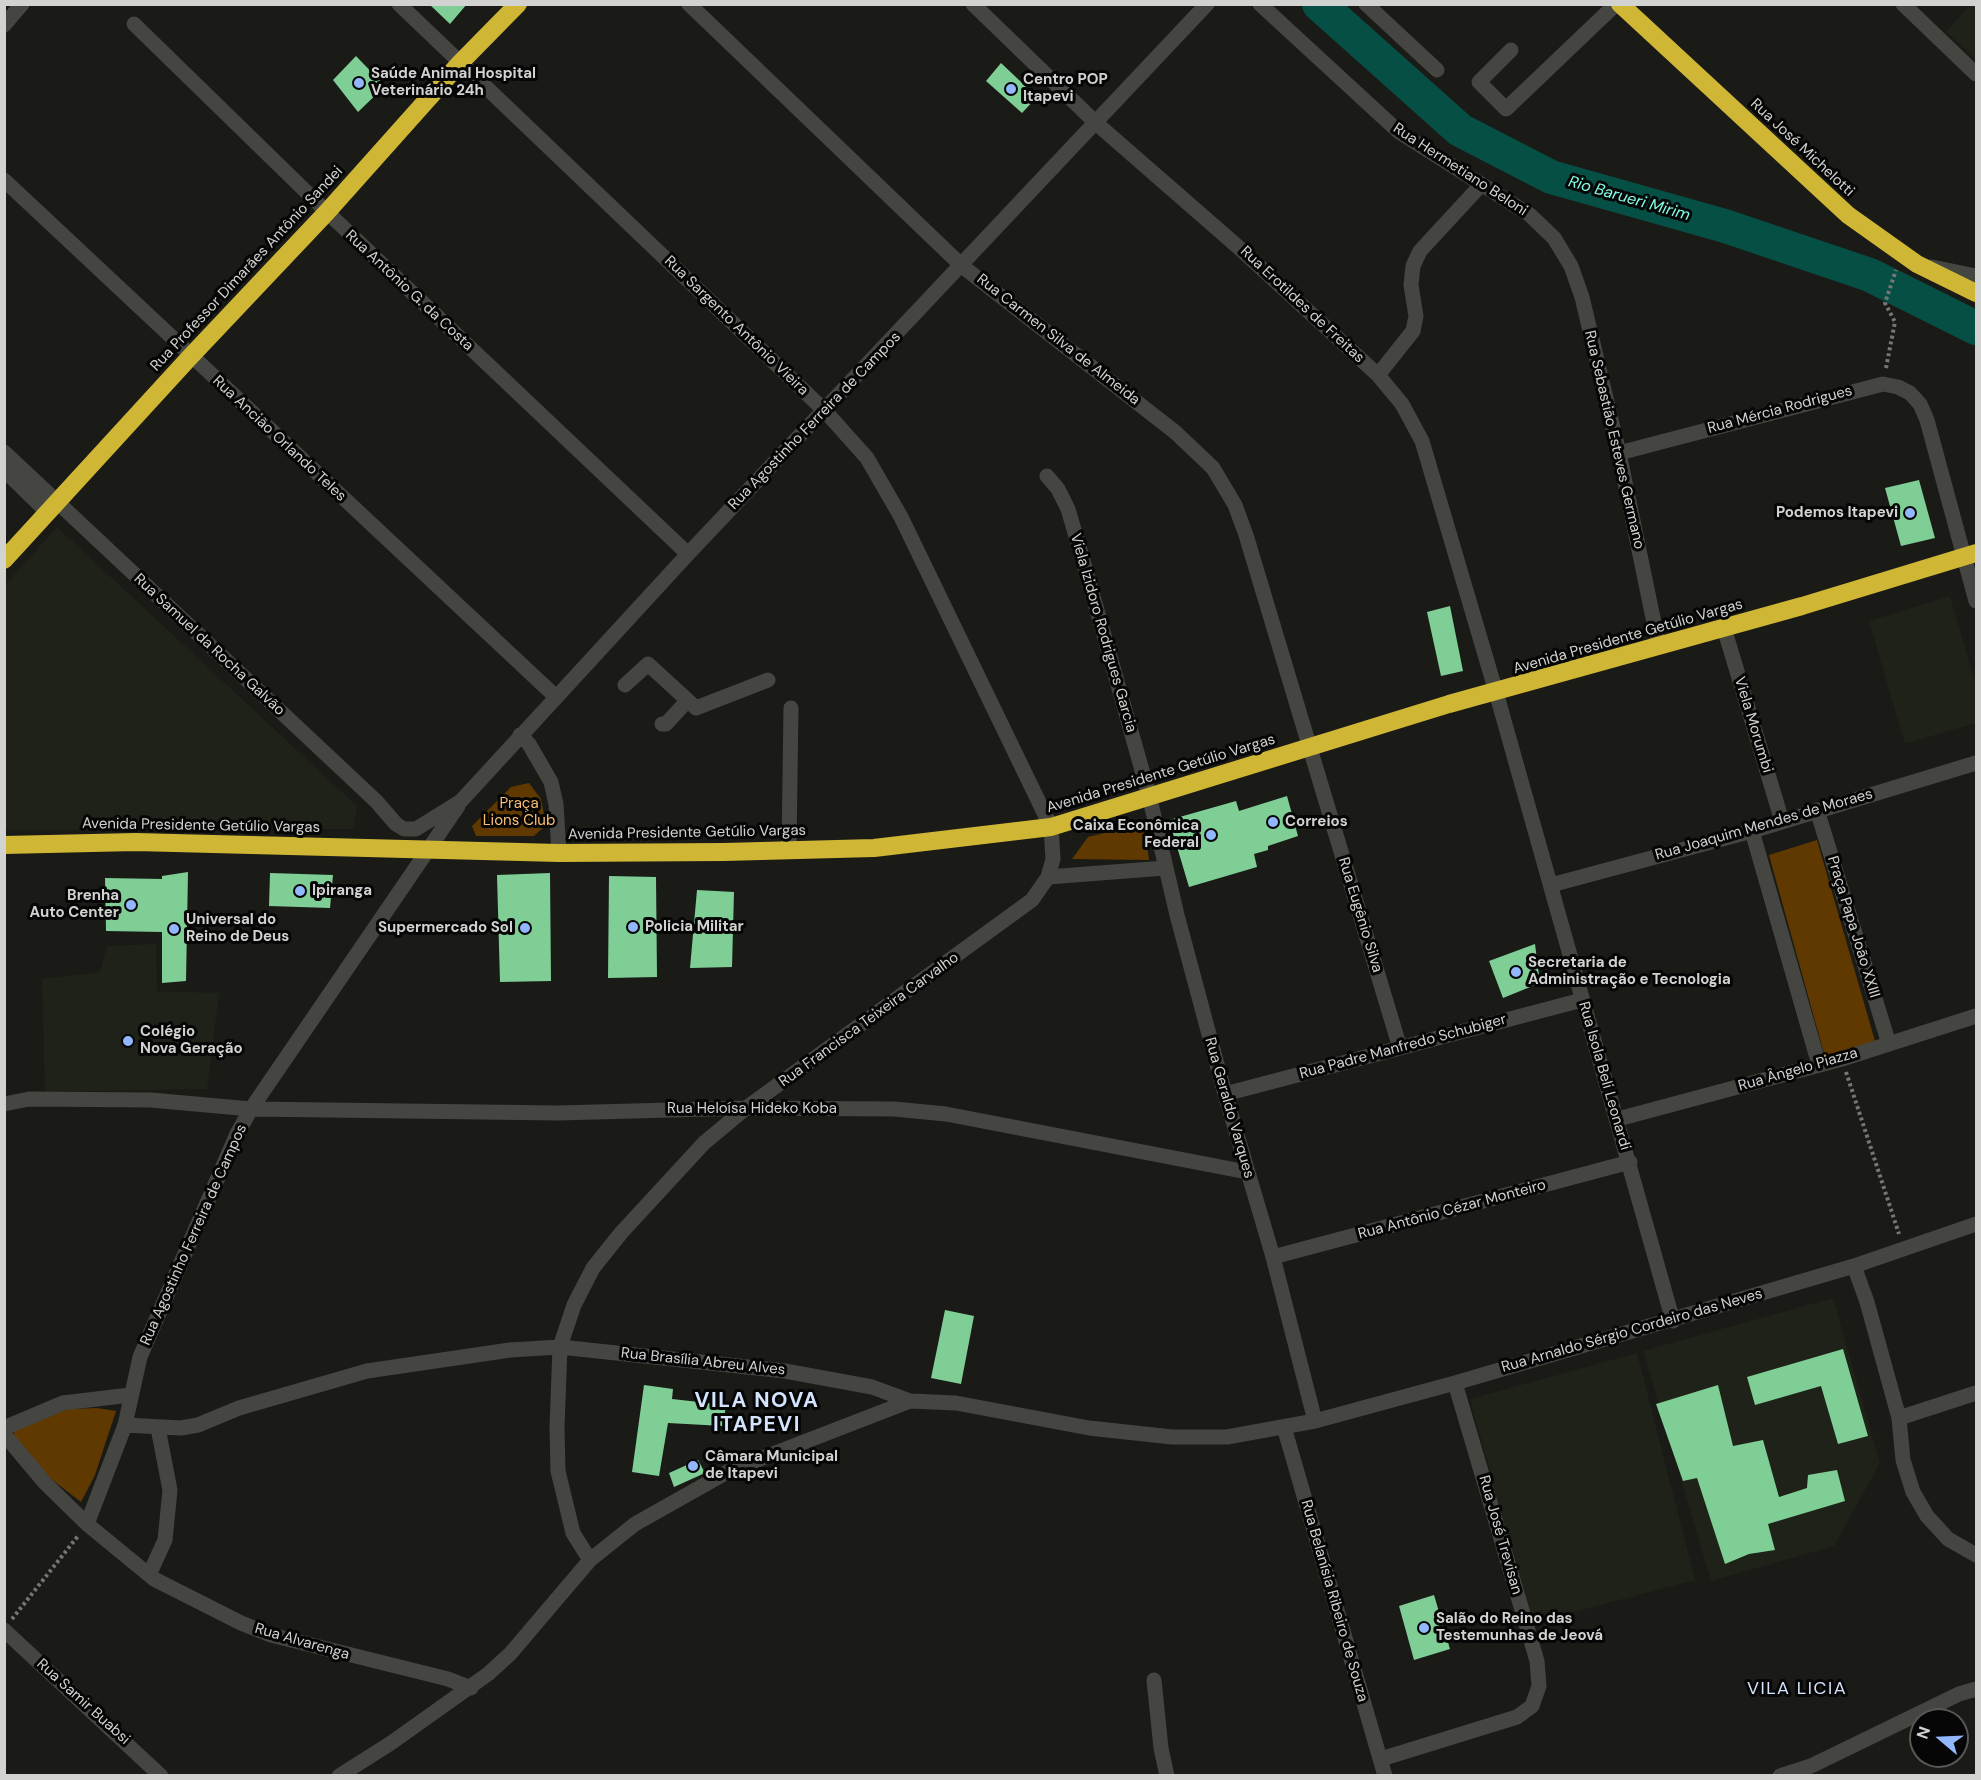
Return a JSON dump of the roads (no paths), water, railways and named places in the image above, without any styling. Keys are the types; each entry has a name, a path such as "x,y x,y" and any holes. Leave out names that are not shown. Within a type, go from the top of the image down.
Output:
{"highway":[{"name":"Rua Professor Dimarães Antônio Sandei","path":"4,560 190,357 327,213 460,63 518,4"},
{"name":"Rua José Michelotti","path":"1618,4 1848,215 1917,264 1977,293"},
{"name":"Avenida Presidente Getúlio Vargas","path":"4,845 136,842 560,853 874,848 1051,826 1310,749 1449,704 1659,647 1971,554"}],"street":[{"path":"4,24 21,4"},
{"name":"Rua Sargento Antônio Vieira","path":"399,4 825,411 867,458 896,509 1051,826"},
{"name":"Rua Carmen Silva de Almeida","path":"689,4 962,266 1175,432 1213,468 1235,505 1246,535 1310,749"},
{"name":"Rua Erotildes de Freitas","path":"973,4 1096,123 1238,246 1378,375 1402,404 1422,441 1496,692"},
{"name":"Rua Agostinho Ferreira de Campos","path":"416,829 461,801 687,554 825,411 1207,4"},
{"name":"Rua Hermetiano Beloni","path":"1260,4 1399,132 1530,215 1554,238"},
{"path":"1366,4 1437,70"},
{"path":"1511,50 1479,82 1506,109 1618,4"},
{"path":"1903,4 1977,74"},
{"name":"Rua Antônio G. da Costa","path":"134,24 327,213 687,554"},
{"name":"Rua Ancião Orlando Teles","path":"4,180 190,357 555,696"},
{"path":"1378,375 1413,331 1416,316 1411,285 1413,266 1420,251 1481,186"},
{"name":"Rua Sebastião Esteves Germano","path":"1554,238 1571,266 1582,297 1619,453 1659,647"},
{"path":"1917,264 1977,276"},
{"name":"Rua Mércia Rodrigues","path":"1619,453 1883,384 1898,387 1910,393 1920,404 1927,420 1971,554"},
{"name":"Rua Samuel da Rocha Galvão","path":"4,452 52,507"},
{"name":"Rua Samuel da Rocha Galvão","path":"4,470 52,507 376,801 396,824 404,829 416,829"},
{"name":"Viela Izidoro Rodrigues Garcia","path":"1047,476 1058,489 1068,510 1149,795"},
{"path":"1971,554 1977,601"},
{"name":"Viela Morumbi","path":"1724,628 1782,821"},
{"path":"625,685 648,664 687,701 698,707 768,680"},
{"name":"Rua Isola Beli Leonardi","path":"1496,692 1673,1321"},
{"path":"662,724 666,724 687,701"},
{"path":"789,849 790,708"},
{"path":"520,735 529,744 551,782 556,804 560,853"},
{"name":"Rua Eugênio Silva","path":"1310,749 1400,1048"},
{"name":"Rua Joaquim Mendes de Moraes","path":"1551,885 1752,831 1977,763"},
{"name":"Rua Geraldo Varques","path":"1149,795 1165,868 1225,1094 1273,1257 1315,1421"},
{"name":"Rua Agostinho Ferreira de Campos","path":"87,1524 125,1425 130,1395 145,1347 237,1134 251,1108 455,814 461,801"},
{"name":"Praça Papa João XXIII","path":"1817,810 1889,1044"},
{"name":"Rua Francisca Teixeira Carvalho","path":"590,1560 573,1533 558,1471 557,1428 560,1347 574,1305 593,1268 621,1233 704,1143 746,1108 1010,919 1032,900 1048,878 1053,858 1051,826"},
{"path":"1752,831 1819,1065"},
{"path":"1048,878 1165,868"},
{"name":"Rua Padre Manfredo Schubiger","path":"1225,1094 1582,1000"},
{"name":"Rua Ângelo Piazza","path":"1618,1119 1842,1059 1977,1016"},
{"name":"Rua Heloísa Hideko Koba","path":"4,1104 29,1099 151,1100 251,1108 558,1113 746,1108 894,1109 946,1114 1247,1172"},
{"name":"Rua Antônio Cézar Monteiro","path":"1273,1257 1630,1162"},
{"name":"Rua Arnaldo Sérgio Cordeiro das Neves","path":"1284,1427 1315,1421 1455,1383 1673,1321 1854,1266 1977,1224"},
{"path":"1854,1266 1867,1302 1899,1418 1902,1460 1913,1492 1927,1516 1948,1539 1977,1555"},
{"name":"Rua Brasília Abreu Alves","path":"125,1425 158,1428 198,1425 239,1408 367,1371 499,1352 560,1347 785,1371 872,1387 910,1401 945,1401 1089,1428 1172,1437 1227,1437 1284,1427"},
{"name":"Rua José Trevisan","path":"1381,1759 1517,1717 1532,1706 1539,1686 1537,1661 1455,1383"},
{"path":"1899,1418 1977,1393"},
{"path":"4,1428 63,1403 130,1395"},
{"path":"339,1776 471,1688 510,1654 590,1560 635,1524 729,1470 910,1401"},
{"name":"Rua Belanísia Ribeiro de Souza","path":"1284,1427 1385,1776"},
{"path":"149,1575 165,1540 170,1490 158,1428"},
{"name":"Rua Alvarenga","path":"4,1434 45,1483 87,1524 149,1575 192,1599 271,1635 448,1679 471,1688"},
{"name":"Rua Samir Buabsi","path":"8,1625 161,1776"},
{"path":"1154,1680 1161,1748 1167,1776"},
{"path":"1780,1776 1811,1766 1959,1694 1977,1689"}],"waterway":[{"name":"Rio Barueri Mirim","path":"1319,4 1460,130 1551,177 1725,226 1870,275 1976,328"}],"place":[{"name":"Saúde Animal Hospital Veterinário 24h","path":"359,83"},
{"name":"Centro POP Itapevi","path":"1011,89"},
{"name":"Podemos Itapevi","path":"1910,513"},
{"name":"Correios","path":"1273,822"},
{"name":"Caixa Econômica Federal","path":"1211,835"},
{"name":"Ipiranga","path":"300,891"},
{"name":"Brenha Auto Center","path":"131,905"},
{"name":"Policia Militar","path":"633,927"},
{"name":"Supermercado Sol","path":"525,928"},
{"name":"Universal do Reino de Deus","path":"174,929"},
{"name":"Secretaria de Administração e Tecnologia","path":"1516,972"},
{"name":"Colégio Nova Geração","path":"128,1041"},
{"name":"Câmara Municipal de Itapevi","path":"693,1466"},
{"name":"Salão do Reino das Testemunhas de Jeová","path":"1424,1628"}],"district":[{"name":"VILA NOVA ITAPEVI","path":"757,1413"},
{"name":"VILA LICIA","path":"1797,1689"}],"park label":[{"name":"Praça Lions Club","path":"519,812"}]}
